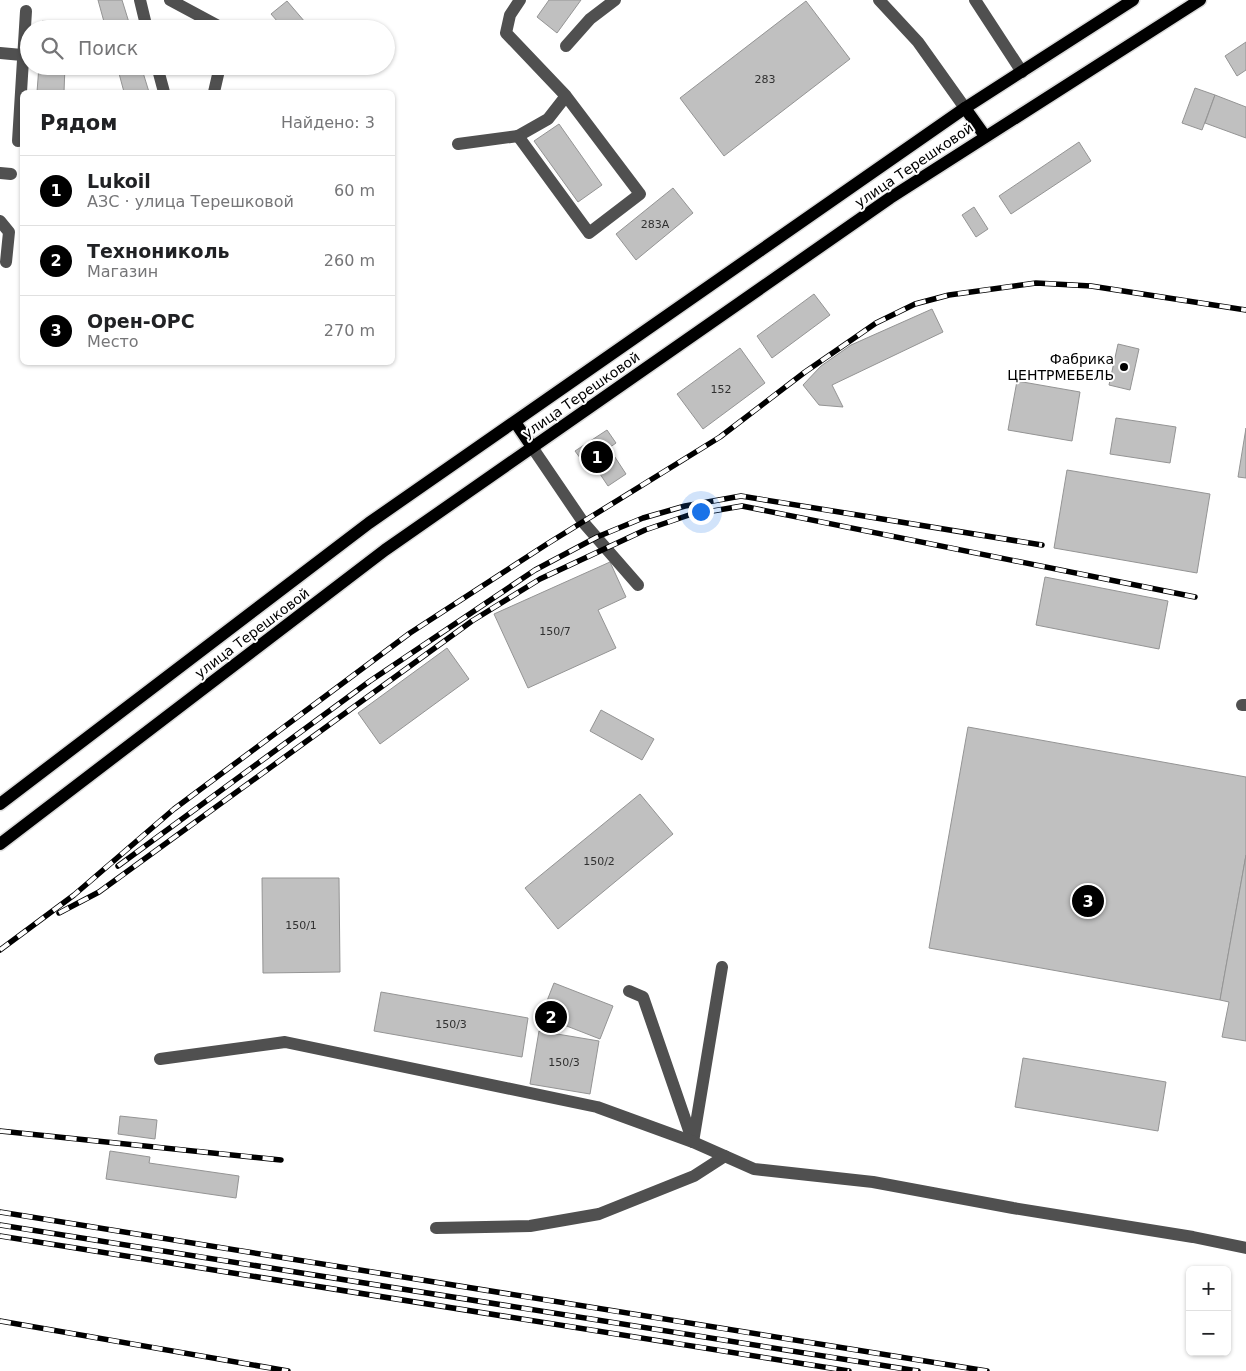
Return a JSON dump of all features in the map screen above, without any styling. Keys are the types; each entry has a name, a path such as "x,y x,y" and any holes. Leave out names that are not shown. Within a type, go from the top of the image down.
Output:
{"main road":[{"name":"улица Терешковой","path":"0,804 369,523 965,108 1133,0"},
{"name":"улица Терешковой","path":"0,844 385,550 890,198 1200,0"},
{"path":"965,108 985,136"},
{"path":"515,422 532,447"}],"street":[{"path":"140,0 145,20"},
{"path":"170,0 207,20"},
{"path":"518,136 589,233 640,194 566,96 506,33 510,15 520,0"},
{"path":"566,46 590,19 615,0"},
{"path":"879,0 918,42 965,108"},
{"path":"976,0 1022,72"},
{"path":"25,20 26,11"},
{"path":"0,53 20,55"},
{"path":"20,90 21,75"},
{"path":"159,75 163,90"},
{"path":"214,90 218,75"},
{"path":"458,144 518,136 548,119 566,96"},
{"path":"18,141 20,98"},
{"path":"0,221 9,232 6,262"},
{"path":"532,447 583,522 638,585"},
{"path":"693,1142 722,967"},
{"path":"629,991 642,997 693,1142"},
{"path":"160,1059 285,1042 597,1107 693,1142 754,1169 873,1182 1246,1248"},
{"path":"436,1228 530,1226 599,1214 694,1176 725,1156"}],"building":[{"path":"98,0 122,0 128,20 104,20"},
{"path":"549,0 581,0 557,33 537,17"},
{"path":"287,1 303,20 276,20 271,14"},
{"path":"806,1 850,59 724,156 680,98"},
{"path":"1246,42 1246,70 1237,76 1225,56"},
{"path":"38,75 65,75 64,90 37,90"},
{"path":"119,75 144,75 148,90 123,90"},
{"path":"1195,88 1215,95 1202,130 1182,123"},
{"path":"1215,95 1246,107 1246,138 1205,123"},
{"path":"559,124 602,185 578,202 534,141"},
{"path":"1079,142 1091,161 1011,214 999,196"},
{"path":"673,188 693,213 636,260 616,234"},
{"path":"974,207 988,229 976,237 962,215"},
{"path":"814,294 830,315 772,358 757,336"},
{"path":"932,309 943,332 832,385 843,407 819,405 803,385 821,366 851,345"},
{"name":"Фабрика ЦЕНТРМЕБЕЛЬ","path":"1118,344 1139,349 1130,390 1109,385"},
{"path":"740,348 765,383 703,429 677,394"},
{"path":"1017,381 1080,392 1072,441 1008,430"},
{"path":"1116,418 1176,427 1170,463 1110,454"},
{"path":"1246,428 1246,478 1238,477"},
{"path":"607,430 616,443 609,448 626,474 608,486 592,462 586,466 575,451"},
{"path":"1067,470 1210,494 1197,573 1054,548"},
{"path":"610,562 626,597 598,610 616,648 528,688 494,614"},
{"path":"1045,577 1168,601 1159,649 1036,625"},
{"path":"447,648 469,679 380,744 358,713"},
{"path":"601,710 654,739 642,760 590,731"},
{"path":"968,727 1246,777 1246,855 1220,1000 929,948"},
{"path":"640,794 673,834 558,929 525,888"},
{"path":"1246,855 1246,1041 1222,1037 1229,1002 1220,1000"},
{"path":"262,878 339,878 340,972 263,973"},
{"path":"554,983 613,1006 600,1039 541,1016"},
{"path":"381,992 528,1018 522,1057 374,1031"},
{"path":"539,1031 599,1041 590,1094 530,1084"},
{"path":"1023,1058 1166,1082 1158,1131 1015,1107"},
{"path":"120,1116 157,1120 155,1139 118,1134"},
{"path":"110,1151 150,1157 149,1163 239,1176 236,1198 106,1179"}],"railway":[{"path":"0,950 74,895 174,809 410,633 547,544 720,437 805,372 876,323 915,304 949,295 1036,283 1091,286 1246,310"},
{"path":"118,866 370,681 535,570 597,537 643,518 685,506 741,496 1042,545"},
{"path":"59,913 99,892 472,621 540,579 645,530 689,515 742,506 1195,597"},
{"path":"0,1131 281,1160"},
{"path":"0,1212 987,1371"},
{"path":"0,1225 918,1371"},
{"path":"0,1236 849,1371"},
{"path":"0,1321 288,1371"}],"place":[{"name":"Фабрика ЦЕНТРМЕБЕЛЬ","path":"1124,367"},
{"name":"Lukoil","path":"597,457"},
{"name":"Орен-ОРС","path":"1088,901"},
{"name":"Технониколь","path":"551,1017"}]}
